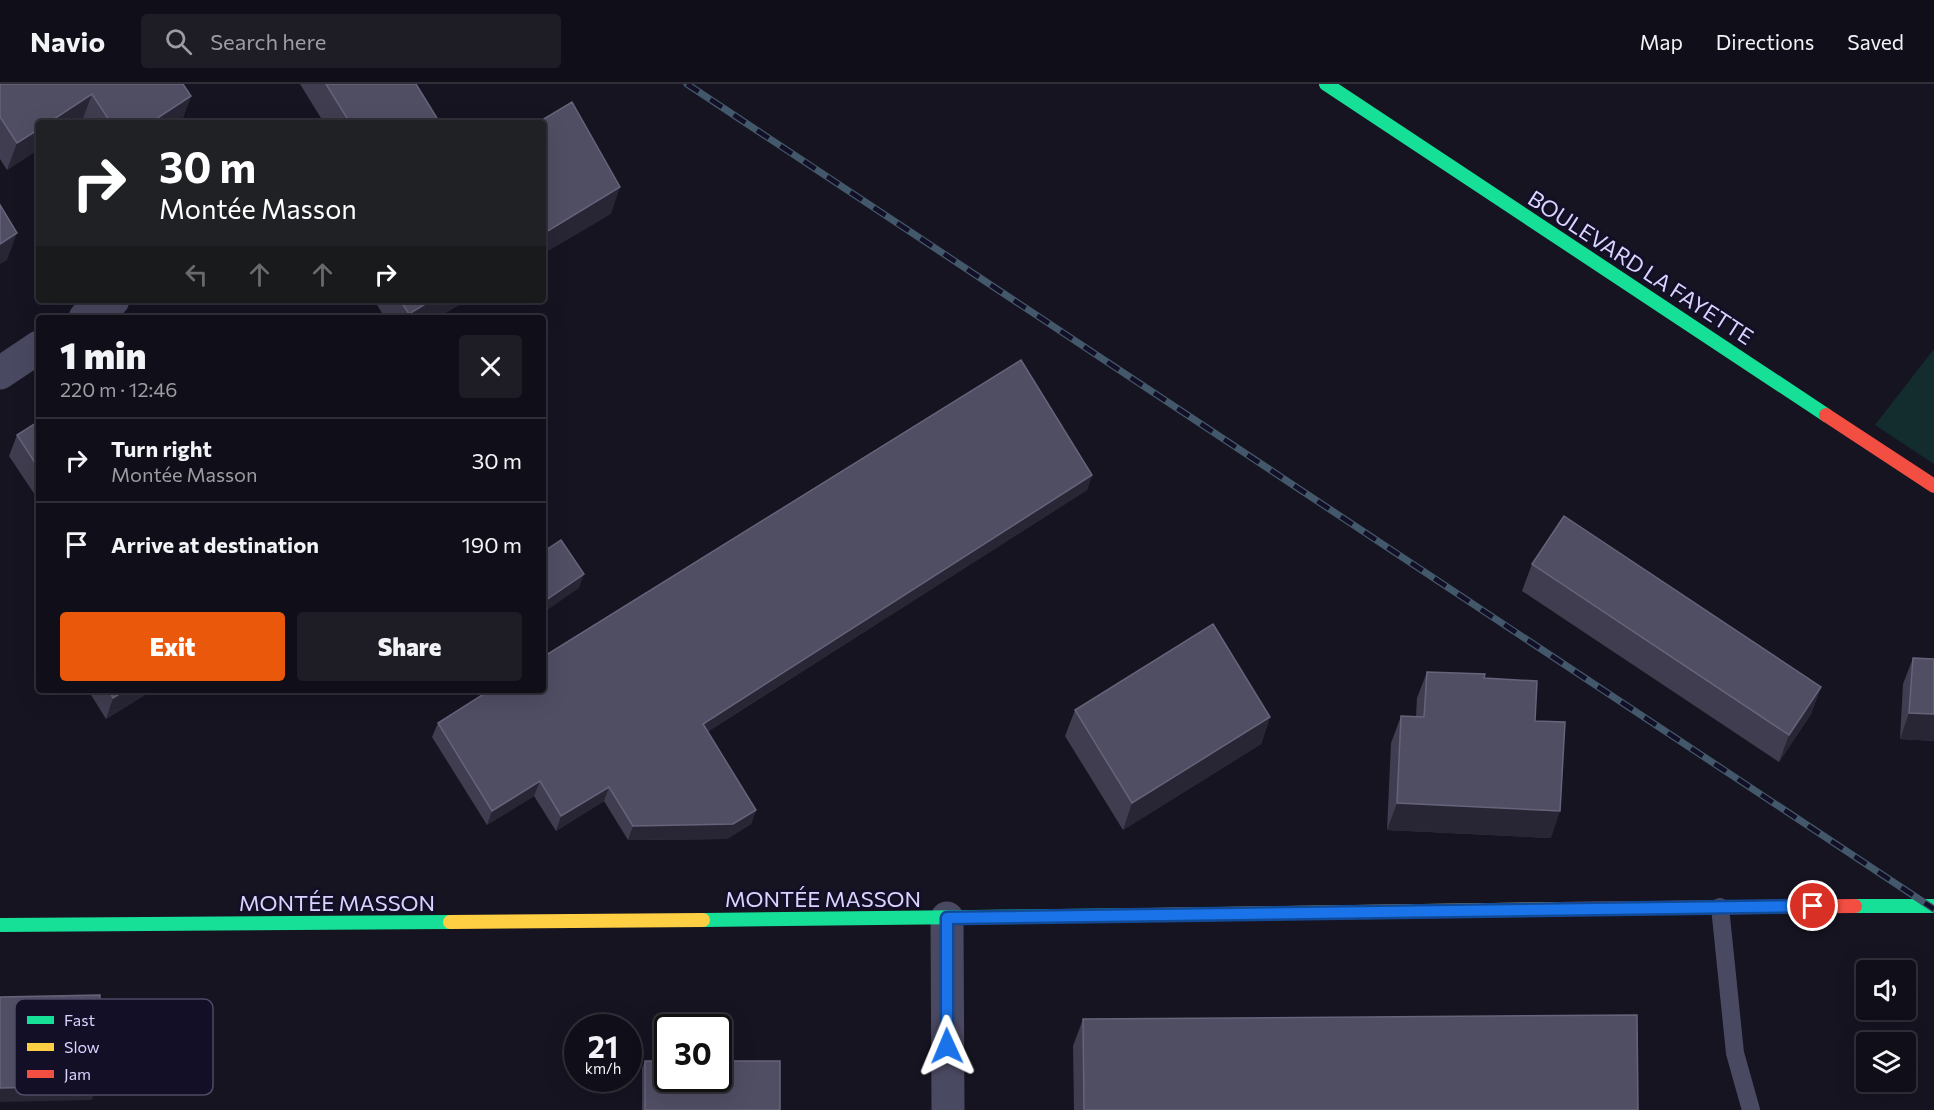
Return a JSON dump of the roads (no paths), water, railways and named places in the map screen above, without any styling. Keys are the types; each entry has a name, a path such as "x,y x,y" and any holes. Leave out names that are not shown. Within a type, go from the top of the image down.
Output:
{"street":[{"name":"BOULEVARD LA FAYETTE","path":"1326,84 1934,486"},
{"path":"90,315 108,303"},
{"path":"0,372 36,350"},
{"name":"MONTÉE MASSON","path":"0,925 947,918 1934,906"},
{"path":"947,918 948,1110"}],"lane":[{"path":"1719,907 1735,1053 1751,1110"}],"railway":[{"path":"687,84 1934,909"}]}
